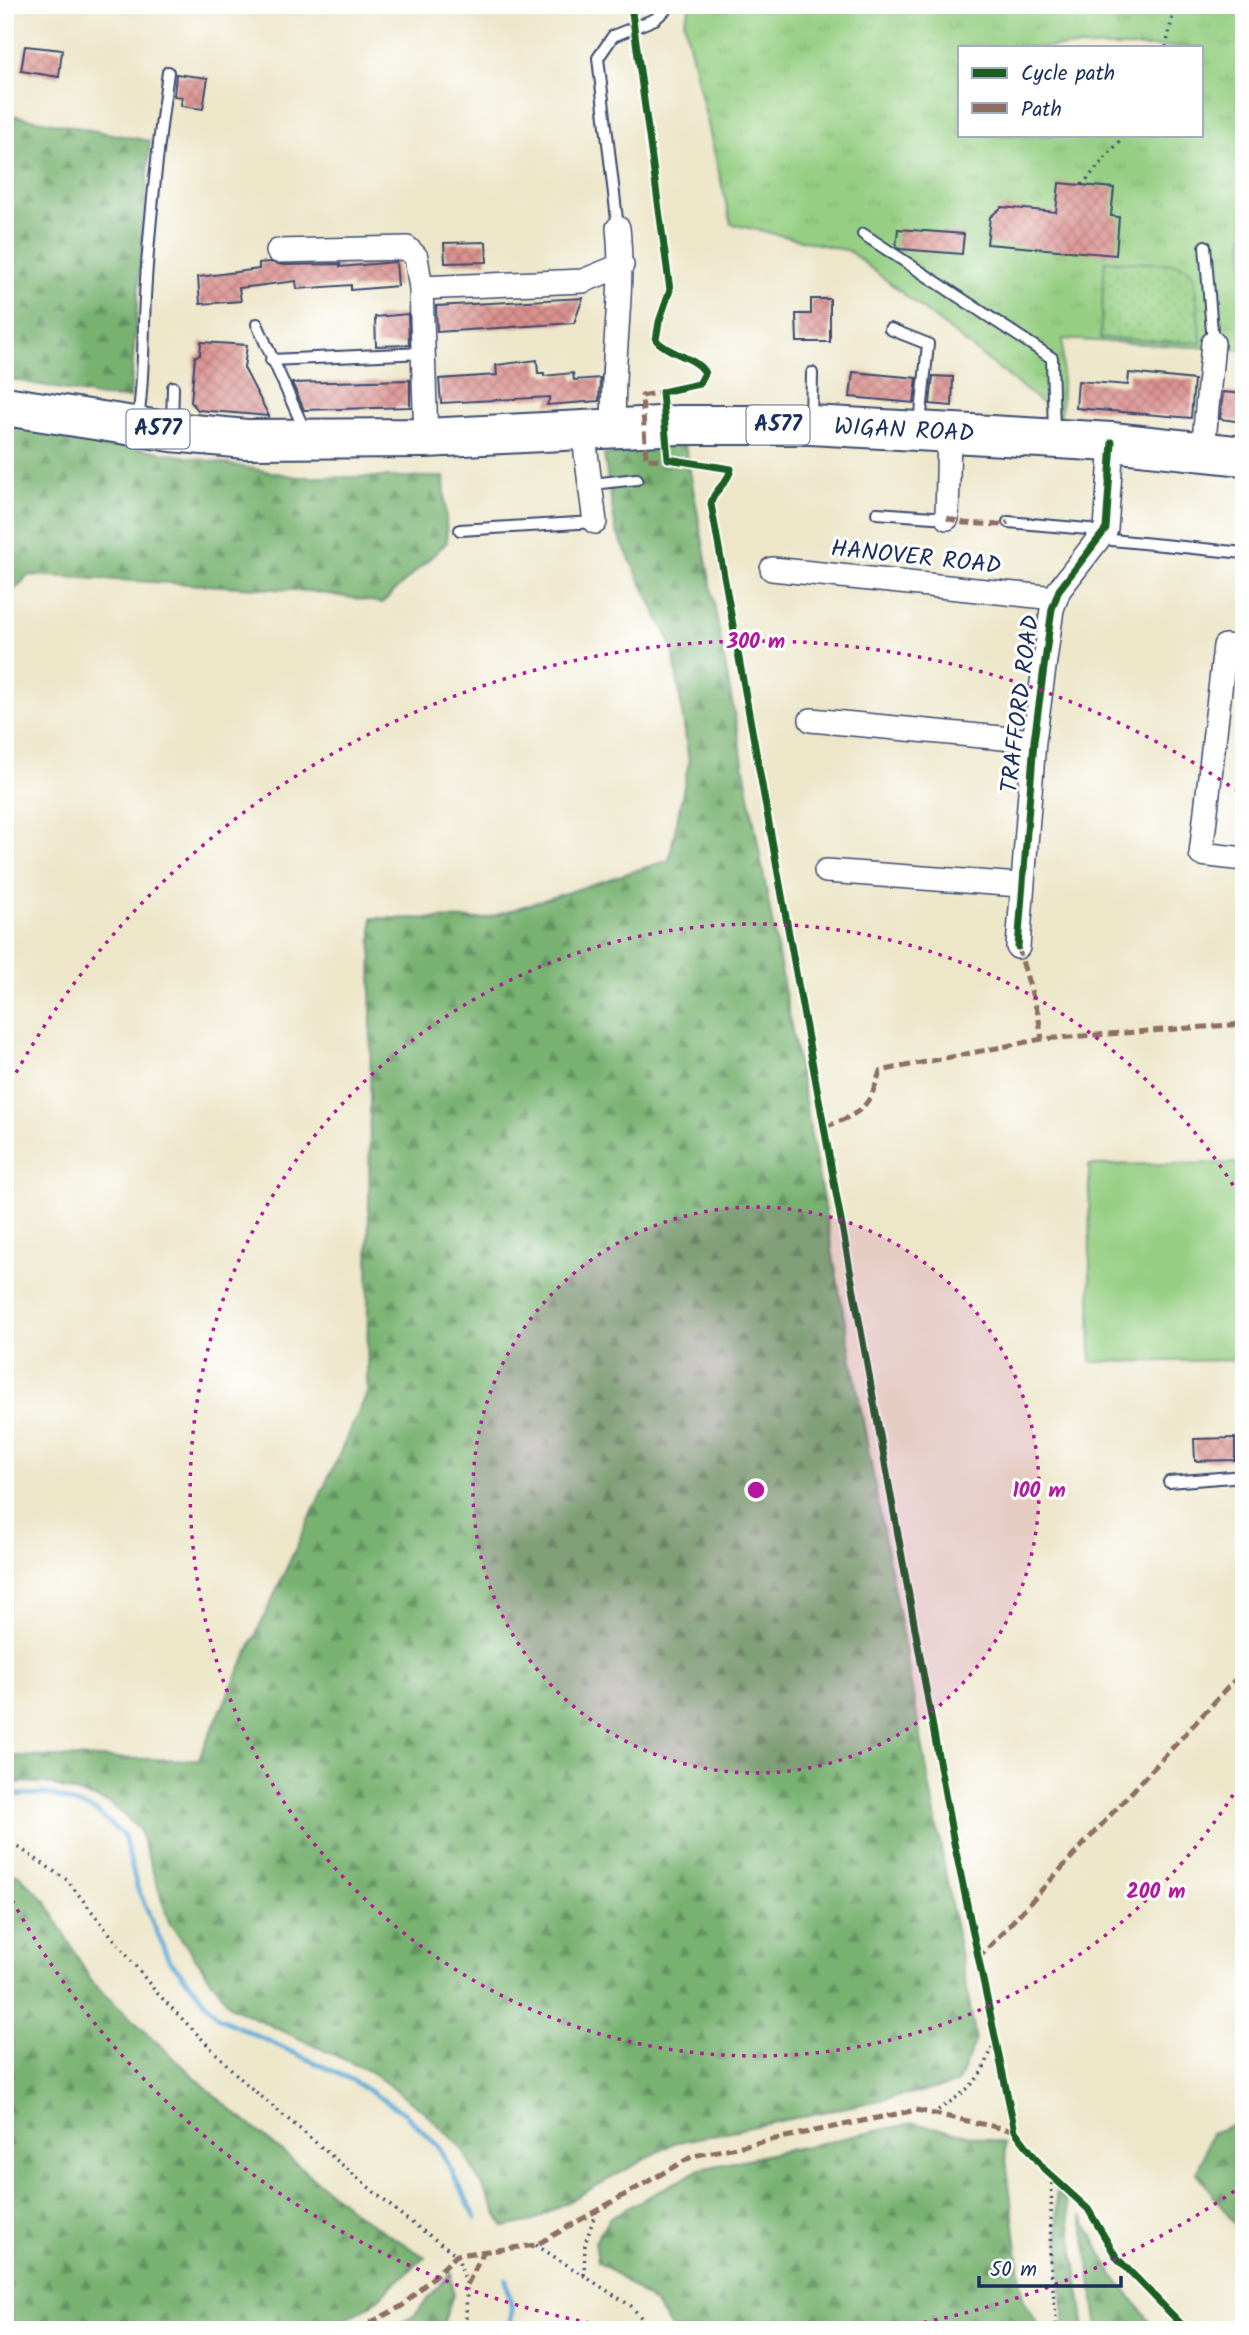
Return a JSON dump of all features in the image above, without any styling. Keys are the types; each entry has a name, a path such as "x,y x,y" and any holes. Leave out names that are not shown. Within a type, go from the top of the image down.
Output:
{"highway":[{"name":"A577","path":"5,406 155,429 246,439 312,440"},
{"name":"WIGAN ROAD","path":"312,440 426,438 598,429 811,425 1112,442 1244,456"}],"street":[{"path":"595,522 592,484 622,265 618,228"},
{"path":"278,251 407,248 416,257 421,288 426,438"},
{"path":"421,288 583,281 622,265"},
{"path":"1203,451 1213,343"},
{"path":"934,432 947,518"},
{"name":"TRAFFORD ROAD","path":"1018,947 1020,885 1034,741 1055,598 1103,536 1108,522 1112,442"},
{"name":"HANOVER ROAD","path":"771,566 1055,598"},
{"path":"1244,648 1225,646 1201,854 1244,859"},
{"path":"811,721 1034,741"},
{"path":"826,873 1020,885"}],"lane":[{"path":"618,228 598,58 613,36 655,19 671,5"},
{"path":"155,429 143,382 150,233 168,72"},
{"path":"863,234 1052,358 1054,440"},
{"path":"1205,246 1213,343"},
{"path":"257,324 298,421 312,440"},
{"path":"890,329 928,344 934,432"},
{"path":"271,360 423,353"},
{"path":"811,425 812,373"},
{"path":"155,429 173,387"},
{"path":"592,484 637,479"},
{"path":"877,513 947,518"},
{"path":"460,530 595,522"},
{"path":"1007,522 1088,528 1111,540 1244,553"},
{"path":"1169,1482 1244,1476"}],"path":[{"path":"1166,46 1175,5"},
{"path":"1082,185 1124,136"},
{"path":"5,1844 18,1847 67,1880 156,1992 243,2081 405,2218 457,2255 467,2285 466,2318 459,2330"},
{"path":"994,2040 999,2063"},
{"path":"932,2113 971,2088 988,2064 994,2040"},
{"path":"1044,2169 1061,2185"},
{"path":"1052,2176 1050,2258 1057,2330"},
{"path":"584,2275 585,2244 596,2211"},
{"path":"536,2245 631,2306 652,2330"}],"green space":[{"path":"691,5 1244,5 1244,350 1063,339 1061,418 849,251 731,224 684,21"},
{"path":"5,114 150,141 130,398 101,397 5,378"},
{"path":"1105,261 1177,264 1187,268 1194,276 1201,343 1100,338"},
{"path":"5,424 298,477 444,477 447,542 382,603 309,591 29,575 5,599"},
{"path":"685,444 976,2040 957,2084 674,2143 533,2221 504,2227 461,2147 420,2108 371,2072 231,2007 169,1922 139,1829 110,1803 46,1783 5,1782 5,1756 198,1760 367,1394 372,918 484,919 669,860 689,762 673,648 616,531 604,455"},
{"path":"1244,1163 1244,1360 1091,1362 1089,1165"},
{"path":"5,1870 19,1875 46,1901 92,1983 221,2101 359,2216 425,2257 371,2305 325,2330 5,2330"},
{"path":"1244,2121 1244,2237 1197,2173 1211,2133"},
{"path":"913,2123 1004,2143 1023,2299 1041,2330 672,2330 655,2304 598,2261 595,2242 610,2217 701,2169"},
{"path":"1056,2191 1067,2202 1085,2330 1065,2330"},
{"path":"1082,2215 1112,2274 1157,2330 1098,2330"},
{"path":"451,2272 453,2295 441,2330 385,2330 414,2316"}],"building":[{"path":"25,46 62,50 59,77 21,71"},
{"path":"176,74 208,78 203,109 181,106 182,97 174,96"},
{"path":"1059,183 1114,188 1111,216 1119,217 1116,255 987,244 990,217 1002,207 1056,212"},
{"path":"898,229 964,234 962,254 900,249 896,246"},
{"path":"486,242 487,262 445,263 444,243"},
{"path":"396,262 398,286 351,290 351,285 297,289 296,281 239,288 241,301 200,304 198,277 259,269 259,263 283,265 340,264 340,267"},
{"path":"583,298 574,323 437,332 436,306"},
{"path":"811,299 830,299 830,342 797,342 796,314 811,314"},
{"path":"408,314 409,345 376,346 375,317"},
{"path":"201,342 247,345 244,368 269,416 198,410 191,402 195,356 200,355"},
{"path":"537,360 538,373 544,373 544,376 573,373 574,380 600,378 599,401 547,405 550,397 441,403 439,379 497,375 496,365"},
{"path":"853,372 917,378 914,403 850,397"},
{"path":"1129,373 1194,380 1191,418 1076,408 1078,381 1128,385"},
{"path":"933,376 953,377 952,406 930,404"},
{"path":"410,380 410,407 304,410 292,383"},
{"path":"1223,392 1244,394 1244,422 1220,419"},
{"path":"1235,1438 1235,1460 1195,1461 1194,1439"}],"waterway":[{"path":"5,1795 48,1794 96,1811 124,1836 137,1887 168,1958 219,2018 350,2079 403,2112 439,2147 476,2218"},
{"path":"506,2279 512,2311 510,2330"}],"marked path":[{"path":"666,391 642,396 646,459 673,460"},
{"path":"947,518 964,523 1003,525 1008,522"},
{"path":"1018,947 1038,1014 1042,1039"},
{"path":"825,1127 862,1108 872,1094 880,1071 1042,1039 1244,1024"},
{"path":"978,1959 1244,1670"},
{"path":"356,2330 402,2306 457,2255 536,2245 693,2156 916,2110 1015,2131"},
{"path":"467,2285 484,2251"}],"cycle path":[{"path":"631,5 670,290 656,340 696,363 705,373 699,384 662,392 668,459 731,469 711,504 953,1838 1015,2131 1044,2169 1088,2209 1117,2258 1187,2330"},
{"path":"1018,947 1034,741 1052,609 1059,590 1106,529 1112,442"}]}
